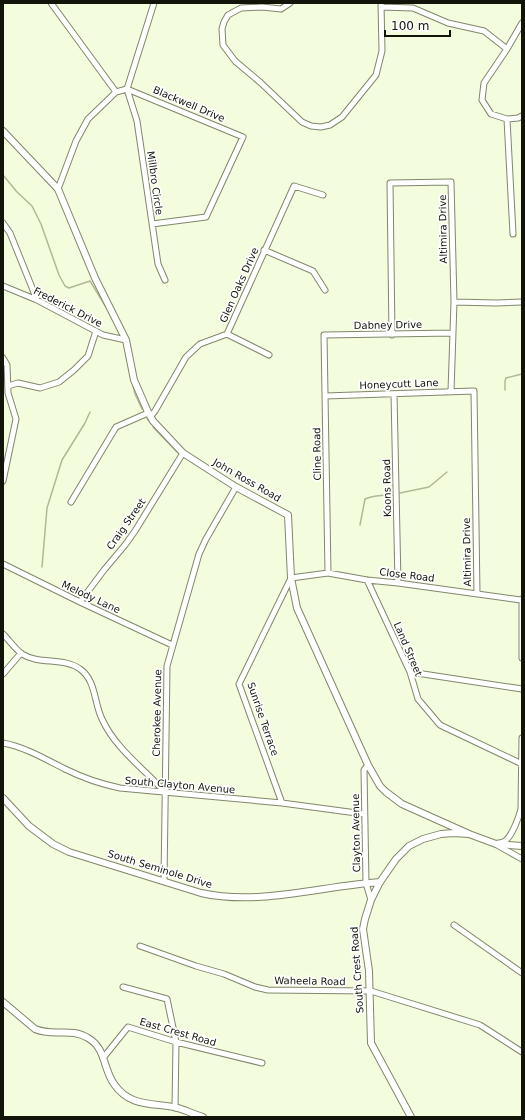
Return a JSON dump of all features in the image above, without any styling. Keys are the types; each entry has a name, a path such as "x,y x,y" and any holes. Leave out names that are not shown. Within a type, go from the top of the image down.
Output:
{"street":[{"path":"51,3 116,92"},
{"path":"58,189 76,141 88,119 116,92 127,89 154,3"},
{"path":"290,3 282,9 240,5 228,15 224,22 222,37 223,45 235,61 261,83 302,122 311,126 330,126 342,118 376,75 382,51 381,5 413,8 448,23 484,31 507,48"},
{"path":"522,22 484,83 482,100 491,114 507,119 522,116"},
{"name":"Blackwell Drive","path":"127,89 243,137 206,217 152,224"},
{"name":"Millbro Circle","path":"127,89 137,121 158,264 165,280"},
{"path":"507,119 513,234"},
{"name":"John Ross Road","path":"3,130 58,189 95,278 126,340 134,380 150,415 169,439 183,453 236,487 288,515 290,578 297,608 368,765 380,786 392,798 402,804 469,834"},
{"name":"Altimira Drive","path":"392,335 390,183 451,182 454,302 451,391"},
{"name":"Glen Oaks Drive","path":"150,415 155,411 186,357 200,344 227,334 294,186 323,195"},
{"path":"3,223 10,232 37,300"},
{"path":"264,250 313,271 325,290"},
{"name":"Frederick Drive","path":"3,286 37,300 103,335 126,340"},
{"path":"454,302 522,302"},
{"path":"8,386 18,383 40,388 60,382 88,356 96,331"},
{"name":"Dabney Drive","path":"324,335 453,333"},
{"path":"227,334 269,355"},
{"name":"Cline Road","path":"324,335 328,573"},
{"path":"3,358 7,364 8,393 16,418 3,481"},
{"name":"Altimira Drive","path":"474,391 477,594"},
{"name":"Honeycutt Lane","path":"325,396 474,391"},
{"name":"Koons Road","path":"394,394 398,583"},
{"path":"71,502 116,427 150,415"},
{"name":"Craig Street","path":"80,602 135,531 183,453"},
{"name":"Cherokee Avenue","path":"164,882 167,666 199,554 236,487"},
{"name":"Melody Lane","path":"3,564 172,645"},
{"name":"Close Road","path":"290,578 328,573 367,580 521,600"},
{"name":"Sunrise Terrace","path":"282,803 239,684 290,578"},
{"name":"Land Street","path":"367,580 410,672 418,699 440,725 522,764"},
{"path":"521,600 522,658"},
{"path":"3,634 21,653 39,660 72,666 80,669 92,685 101,718 109,732 165,792"},
{"path":"3,674 21,653"},
{"path":"410,672 522,689"},
{"path":"496,844 505,841 519,817 521,802 522,738"},
{"name":"South Clayton Avenue","path":"3,743 12,744 66,770 99,783 120,788 282,803 364,814"},
{"name":"Clayton Avenue","path":"368,765 364,770 364,814 366,883 371,900"},
{"name":"South Seminole Drive","path":"3,798 28,826 53,844 69,852 201,893 232,897 269,895 380,882"},
{"name":"South Crest Road","path":"411,1117 371,1043 371,991 363,929 371,900 389,868 402,853 423,839 441,834 469,834 496,844 522,846"},
{"path":"496,844 522,859"},
{"path":"454,925 522,973"},
{"name":"Waheela Road","path":"140,946 196,966 224,974 255,987 268,990 371,991 480,1026 522,1052"},
{"path":"123,987 167,999 176,1042 175,1108"},
{"path":"3,1002 35,1029 48,1033 67,1031 76,1032 86,1036 100,1048 106,1071 114,1086 131,1100 138,1103 175,1108 203,1117"},
{"name":"East Crest Road","path":"103,1058 128,1027 176,1042 262,1063"}],"waterway":[{"path":"3,175 17,192 32,206 41,224 59,275 65,286 69,288 90,281 106,307"},
{"path":"126,355 135,394 142,409"},
{"path":"505,390 506,378 522,374"},
{"path":"42,567 47,508 62,460 85,423 90,412"},
{"path":"153,427 177,452"},
{"path":"400,493 429,487 447,472"},
{"path":"360,525 365,499 375,496 392,495"}]}
